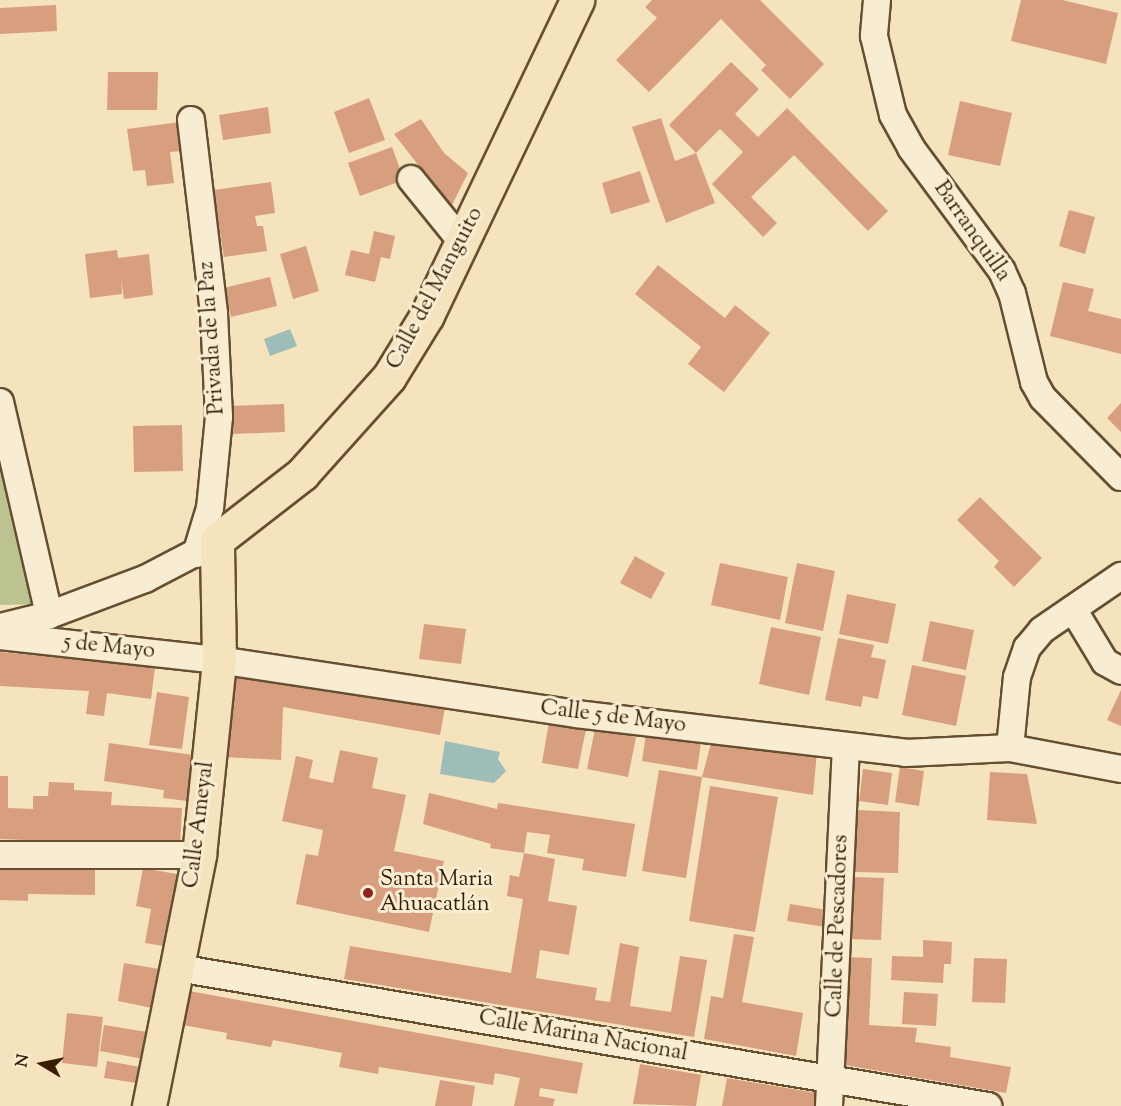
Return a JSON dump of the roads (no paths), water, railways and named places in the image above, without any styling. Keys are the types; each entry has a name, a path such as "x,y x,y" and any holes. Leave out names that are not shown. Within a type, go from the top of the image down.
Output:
{"main road":[{"name":"Calle del Manguito","path":"207,547 302,474 366,405 409,347 462,242 577,0"},
{"name":"Calle Ameyal","path":"149,1106 199,855 219,660 207,547"}],"street":[{"name":"Barranquilla","path":"877,0 874,36 893,115 911,148 1002,272 1012,293 1034,381 1043,398 1121,477"},
{"name":"Privada de la Paz","path":"191,120 214,314 219,417 207,547"},
{"path":"411,179 462,242"},
{"path":"0,402 49,615"},
{"name":"Calle del Manguito","path":"0,627 49,615 145,579 207,547"},
{"path":"1010,748 1017,677 1027,648 1042,630 1121,576"},
{"path":"1073,609 1105,662 1121,671"},
{"name":"5 de Mayo","path":"0,636 219,660"},
{"name":"Calle 5 de Mayo","path":"219,660 576,714 846,746 934,754 1010,748 1121,769"},
{"name":"Calle de Pescadores","path":"829,1106 832,1081 846,746"},
{"path":"0,855 199,855"},
{"name":"Calle Marina Nacional","path":"178,968 988,1106"}],"water":[{"path":"290,329 297,346 270,356 264,339"},
{"path":"445,741 500,752 498,759 506,771 494,783 440,774"}],"place":[{"name":"Santa Maria Ahuacatlán","path":"368,893"}]}
